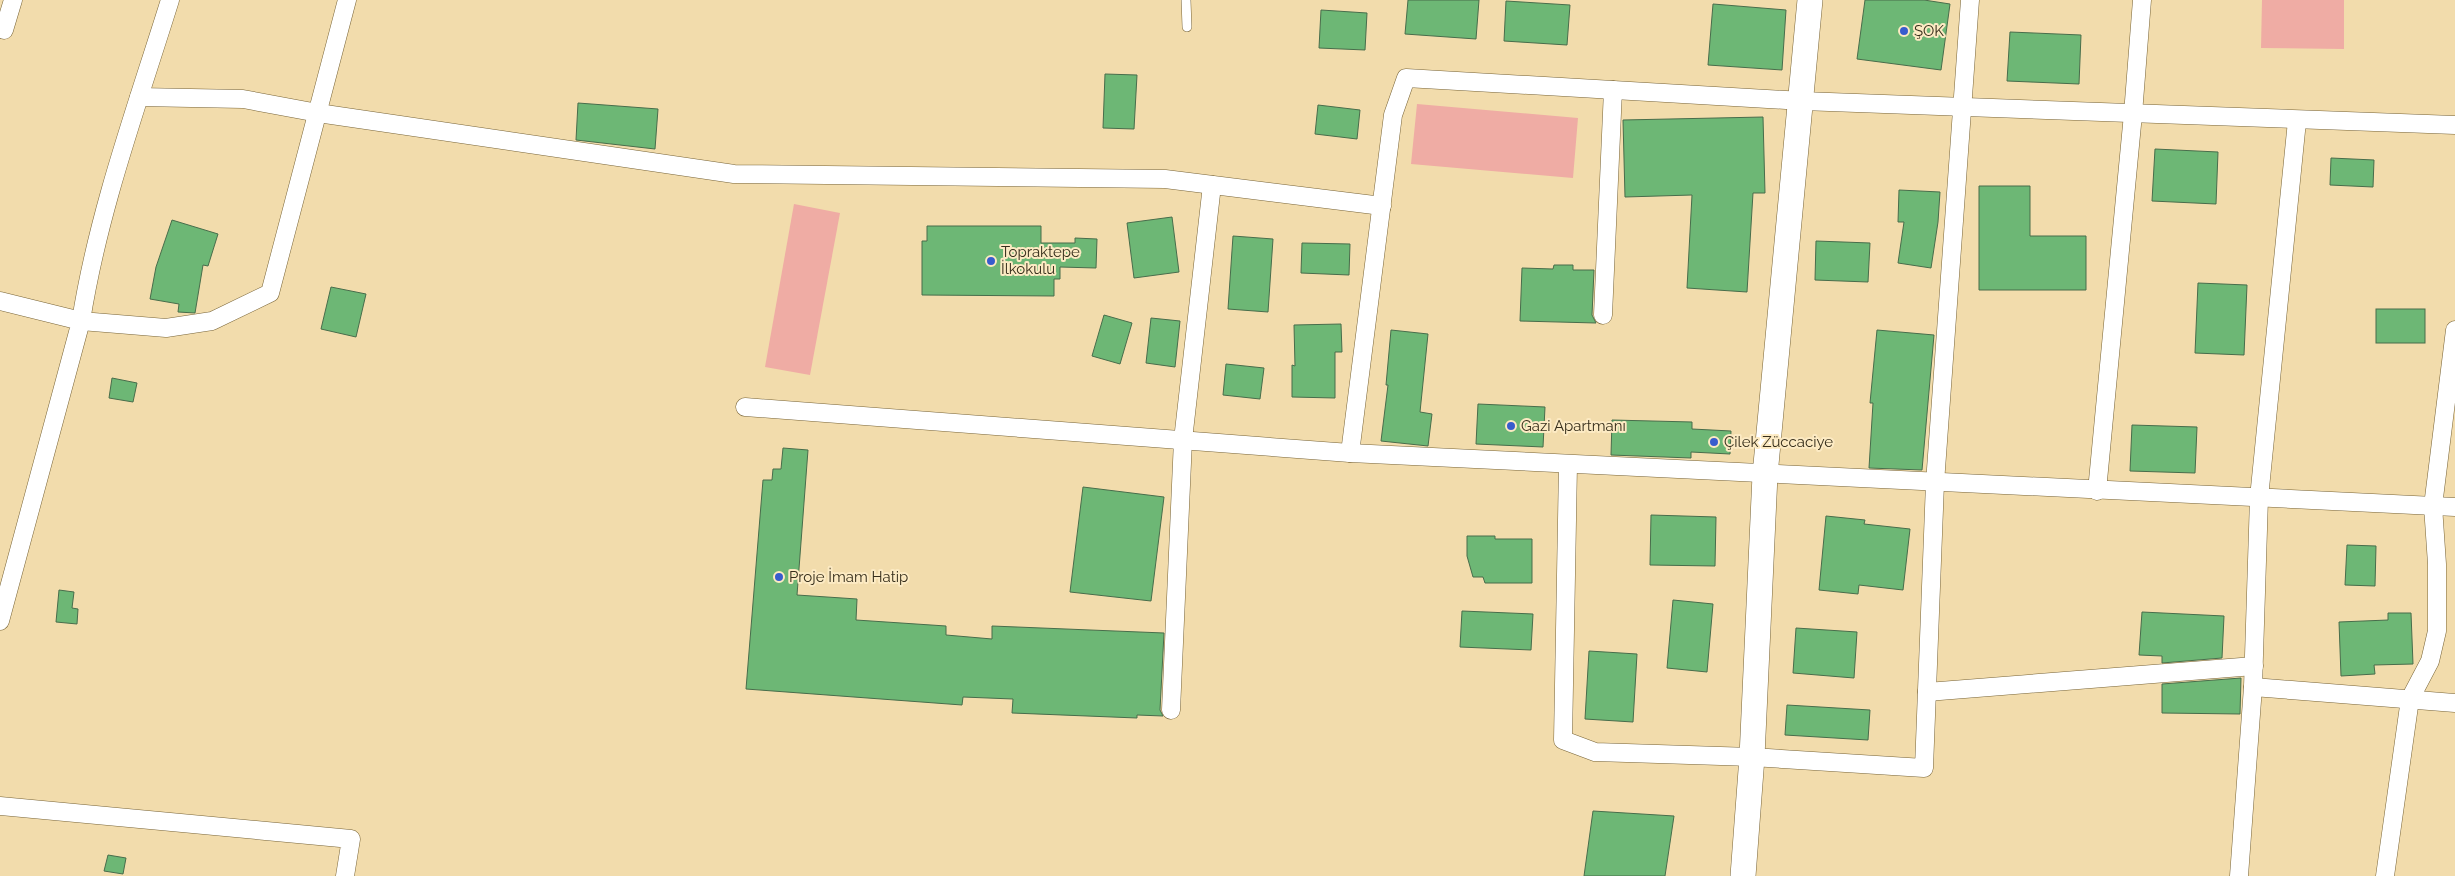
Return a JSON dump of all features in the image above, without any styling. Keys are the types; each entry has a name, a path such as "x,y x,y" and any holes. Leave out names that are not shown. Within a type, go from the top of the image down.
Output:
{"main road":[{"path":"1743,876 1752,757 1765,475 1802,101 1810,0"}],"street":[{"path":"4,30 13,0"},
{"path":"0,621 81,322 89,272 170,0"},
{"path":"0,301 81,322 166,328 212,322 270,292 347,0"},
{"path":"1568,465 1563,740 1595,752 1752,757 1924,768 1936,483 1964,108 1970,0"},
{"path":"2098,491 2142,0"},
{"path":"1350,453 1393,114 1406,78 1802,101 2297,121 2455,125"},
{"path":"1603,315 1613,90"},
{"path":"140,97 243,100 318,113 734,174 1165,180 1382,206"},
{"path":"2239,876 2253,687 2259,498 2297,121"},
{"path":"1172,710 1183,440 1212,185"},
{"path":"2385,876 2410,699 2430,661 2437,632 2437,564 2433,506 2455,330"},
{"path":"745,407 1350,453 1765,475 2455,507"},
{"path":"1927,692 2254,666"},
{"path":"2253,687 2455,703"},
{"path":"0,806 351,839 345,876"}],"lane":[{"path":"1186,0 1187,27"}],"shaded area":[{"path":"2262,0 2344,0 2344,49 2261,48"},
{"path":"1417,104 1578,118 1573,178 1411,164"},
{"path":"794,204 840,213 810,375 765,367"}],"building":[{"path":"1408,0 1479,0 1476,39 1405,34"},
{"name":"ŞOK","path":"1865,0 1924,0 1950,4 1941,70 1857,59"},
{"path":"1506,1 1570,5 1567,45 1504,41"},
{"path":"1713,4 1786,10 1782,70 1708,65"},
{"path":"1321,10 1367,13 1365,50 1319,48"},
{"path":"2010,32 2081,35 2079,84 2007,81"},
{"path":"1105,74 1137,75 1134,129 1103,128"},
{"path":"578,103 658,109 655,149 576,140"},
{"path":"1318,105 1360,110 1357,139 1315,134"},
{"path":"1763,117 1765,193 1753,193 1747,292 1687,288 1692,195 1625,197 1623,120"},
{"path":"2155,149 2218,152 2216,204 2152,201"},
{"path":"2331,158 2374,160 2373,187 2330,185"},
{"path":"1979,186 2030,186 2030,236 2086,236 2086,290 1979,290"},
{"path":"1899,190 1940,192 1938,222 1931,268 1898,263 1904,222 1898,222"},
{"path":"1172,217 1179,272 1134,278 1127,223"},
{"path":"172,220 218,234 208,266 203,265 195,313 178,312 179,304 150,299 156,267"},
{"name":"Topraktepe İlkokulu","path":"927,226 1041,226 1041,243 1075,243 1075,238 1097,239 1096,268 1060,267 1060,279 1054,279 1054,296 922,295 922,241 927,241"},
{"path":"1233,236 1273,239 1268,312 1228,309"},
{"path":"1816,241 1870,243 1868,282 1815,280"},
{"path":"1302,243 1350,244 1349,275 1301,273"},
{"path":"1554,265 1573,265 1573,270 1594,270 1592,315 1596,323 1520,321 1522,268 1553,269"},
{"path":"2198,283 2247,285 2244,355 2195,353"},
{"path":"331,287 366,294 356,337 321,329"},
{"path":"2376,309 2425,309 2425,343 2376,343"},
{"path":"1104,315 1132,323 1120,364 1092,356"},
{"path":"1151,318 1180,321 1175,367 1146,363"},
{"path":"1341,324 1342,352 1335,352 1335,398 1292,397 1292,365 1295,366 1294,325"},
{"path":"1391,330 1428,334 1420,412 1432,414 1428,446 1381,441 1388,385 1386,385"},
{"path":"1877,330 1934,335 1922,470 1869,468 1873,403 1870,403"},
{"path":"1226,364 1264,368 1260,399 1223,395"},
{"path":"112,378 137,383 133,402 109,398"},
{"name":"Gazi Apartmanı","path":"1478,404 1545,407 1543,447 1476,444"},
{"path":"1612,420 1692,422 1692,429 1731,431 1730,454 1691,452 1691,458 1611,455"},
{"path":"2132,425 2197,427 2195,473 2130,471"},
{"path":"783,448 808,450 797,595 857,599 856,620 946,626 946,635 992,639 992,626 1164,633 1160,710 1163,716 1137,715 1137,718 1012,713 1013,699 963,697 962,705 746,689 763,480 772,480 773,469 781,469"},
{"path":"1083,487 1164,497 1151,601 1070,592"},
{"path":"1651,515 1716,517 1715,566 1650,565"},
{"path":"1826,516 1865,520 1864,524 1910,529 1903,590 1859,585 1858,594 1819,590"},
{"path":"1467,536 1495,536 1495,539 1532,539 1532,583 1485,583 1483,577 1473,577 1467,556"},
{"path":"2347,545 2376,546 2375,586 2345,585"},
{"path":"59,590 74,592 72,608 78,609 77,624 56,622"},
{"path":"1673,600 1713,604 1707,672 1667,668"},
{"path":"1462,611 1533,614 1531,650 1460,647"},
{"path":"2142,612 2224,616 2222,658 2162,663 2162,656 2139,655"},
{"path":"2388,613 2411,613 2413,664 2374,665 2375,674 2341,676 2339,622 2388,620"},
{"path":"1796,628 1857,632 1854,678 1793,673"},
{"path":"1589,651 1637,654 1633,722 1585,719"},
{"path":"2241,678 2240,714 2162,713 2162,684"},
{"path":"1787,705 1870,710 1868,740 1785,735"},
{"path":"1593,811 1674,816 1665,876 1584,876"},
{"path":"108,855 126,858 123,874 104,871"}],"place":[{"name":"ŞOK","path":"1904,31"},
{"name":"Topraktepe İlkokulu","path":"991,261"},
{"name":"Gazi Apartmanı","path":"1511,426"},
{"name":"Çilek Züccaciye","path":"1714,442"},
{"name":"Proje İmam Hatip","path":"779,577"}]}
